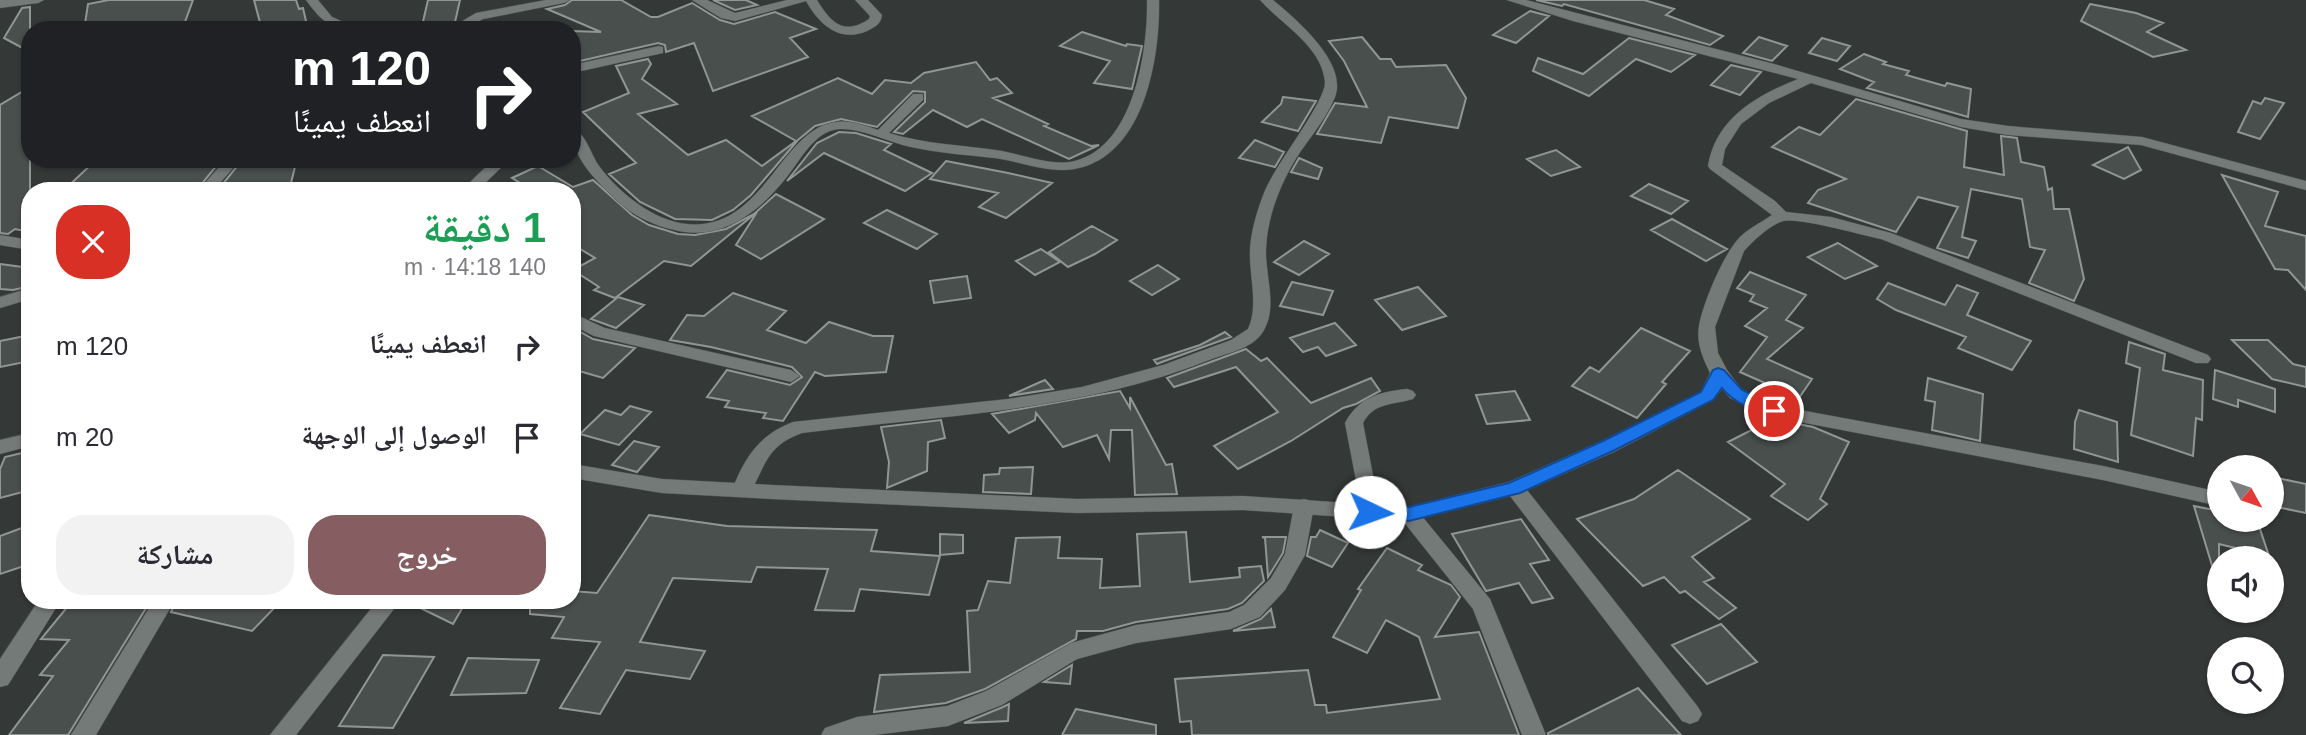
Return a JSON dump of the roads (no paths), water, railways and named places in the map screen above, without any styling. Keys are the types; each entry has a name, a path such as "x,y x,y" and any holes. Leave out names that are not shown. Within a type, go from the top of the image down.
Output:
{"street":[{"path":"0,4 38,0"},
{"path":"312,0 331,21"},
{"path":"470,21 480,16 564,0"},
{"path":"698,0 725,15 735,17 801,0"},
{"path":"811,0 819,15 832,28 845,30 875,21 876,15 861,0"},
{"path":"581,147 595,171 628,204 662,222 693,230 720,226 757,203 806,144 825,129 843,125 923,146 1059,165 1079,164 1092,159 1116,141 1128,122 1147,65 1155,24 1153,0"},
{"path":"742,490 760,452 773,438 800,427 1037,401 1135,380 1226,348 1254,332 1258,326 1258,248 1273,188 1299,140 1329,97 1332,87 1326,65 1313,46 1266,0"},
{"path":"1513,0 1589,23 1990,128 2117,137 2306,186"},
{"path":"581,67 659,50"},
{"path":"1781,216 1770,204 1715,166 1715,153 1721,139 1737,120 1772,95 1811,79"},
{"path":"880,135 918,97"},
{"path":"213,182 226,168"},
{"path":"478,182 493,168"},
{"path":"2202,359 1886,236 1831,222 1781,216 1747,237 1737,250 1707,327 1709,353 1718,373 1736,394 1774,411 2103,473 2207,496"},
{"path":"0,240 21,244"},
{"path":"0,303 21,296"},
{"path":"581,322 600,332 791,376"},
{"path":"581,472 662,486 1077,506 1243,503 1409,514 1514,488 1609,446 1707,396 1714,387 1718,373"},
{"path":"1370,512 1354,423 1359,411 1367,404 1381,398 1407,395"},
{"path":"0,447 21,441"},
{"path":"1514,488 1690,714"},
{"path":"833,735 857,727 948,716 994,698 1070,652 1136,634 1231,620 1252,611 1278,584 1295,555 1304,506"},
{"path":"1409,514 1482,605 1534,735"},
{"path":"0,678 45,609"},
{"path":"83,735 160,609"},
{"path":"282,735 384,609"}]}
